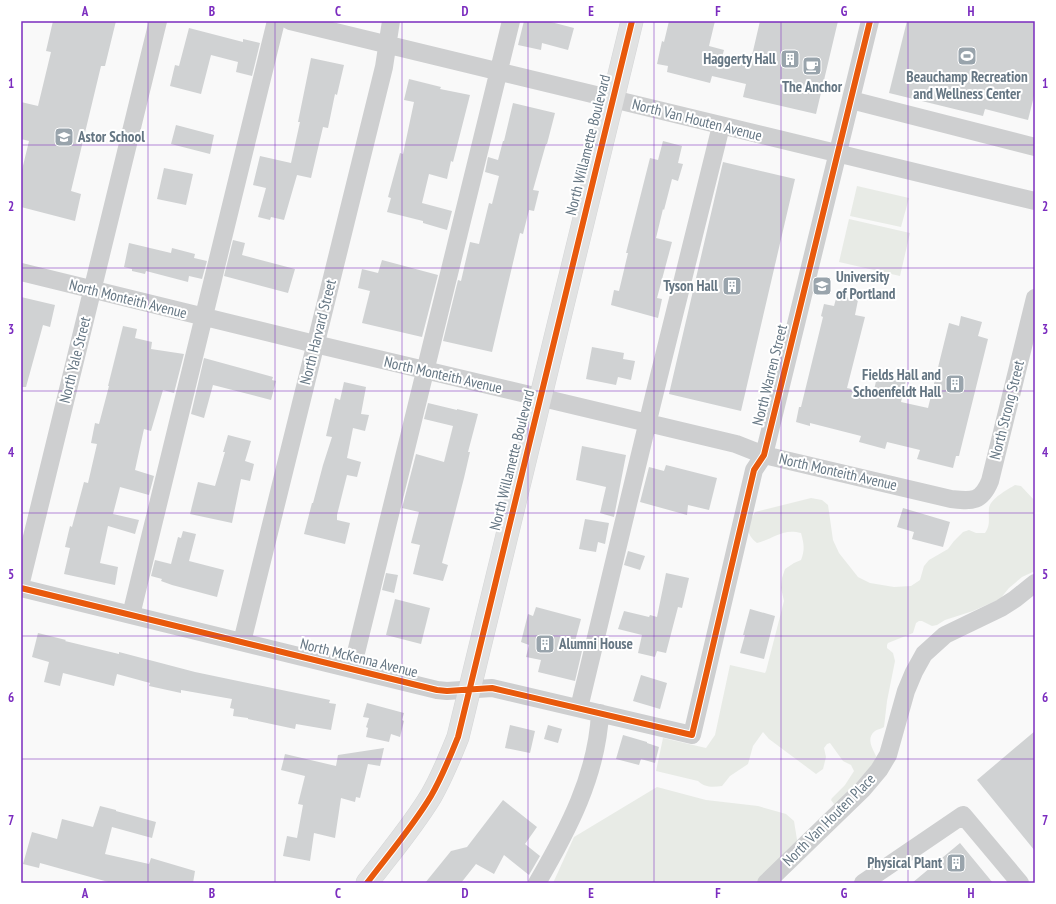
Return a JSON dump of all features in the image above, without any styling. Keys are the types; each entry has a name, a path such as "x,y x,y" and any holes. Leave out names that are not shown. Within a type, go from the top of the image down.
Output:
{"main road":[{"name":"North Willamette Boulevard","path":"367,883 419,814 440,779 458,737 632,21"}],"street":[{"name":"North Yale Street","path":"21,582 158,21"},
{"path":"131,615 276,21"},
{"name":"North Van Houten Avenue","path":"290,21 1035,201"},
{"name":"North Harvard Street","path":"242,642 384,67 391,21"},
{"path":"352,669 511,21"},
{"name":"North Warren Street","path":"692,734 754,470 764,455 870,21"},
{"path":"850,100 1035,147"},
{"path":"580,708 721,126"},
{"name":"North Monteith Avenue","path":"21,272 426,371 736,444 764,455 951,498 969,500 980,497"},
{"name":"North Strong Street","path":"980,497 986,491 990,482 1035,298"},
{"name":"North Van Houten Place","path":"766,883 863,789 879,770 888,755 906,691 924,654 945,635 1001,608 1035,583"},
{"name":"North McKenna Avenue","path":"21,588 447,692 492,688 692,734"},
{"path":"537,883 568,827 585,788 597,745 600,729 600,713"},
{"path":"863,883 963,815 1020,883"}],"shaded area":[{"path":"857,186 909,198 901,227 850,216"},
{"path":"849,219 910,233 900,276 839,262"},
{"path":"1015,485 1021,486 1035,501 1035,571 1022,577 1009,588 1000,599 973,611 945,620 937,625 932,626 919,621 916,623 913,633 888,643 887,648 893,653 895,661 887,701 884,727 875,731 870,740 876,756 874,765 836,804 834,804 831,800 832,798 845,785 854,771 851,765 843,761 830,743 824,748 826,757 823,769 816,774 769,739 763,732 753,746 748,764 730,776 722,786 706,786 698,781 656,771 663,738 706,748 715,735 730,665 765,673 766,671 784,601 781,588 782,578 785,569 801,560 804,547 801,533 794,532 783,533 757,543 750,536 748,529 755,512 811,498 822,500 828,505 833,540 839,553 858,577 870,583 894,587 911,586 920,580 924,566 929,560 948,549 963,532 969,530 976,533 985,533 989,524 990,504"},
{"path":"657,787 706,800 758,806 786,814 794,821 798,846 761,883 553,883 574,837"}],"building":[{"path":"53,21 116,21 105,66 101,66 71,191 81,194 75,221 21,207 21,174 29,141 21,139 21,102 38,106 51,52 46,51"},
{"path":"524,21 547,21 574,28 568,50 542,43 541,50 518,45"},
{"name":"Haggerty Hall","path":"669,21 715,21 709,46 724,50 722,57 750,64 760,21 838,21 816,114 743,97 746,84 712,76 710,83 667,72 668,66 657,64 662,41 664,42"},
{"name":"Beauchamp Recreation and Wellness Center","path":"907,21 1035,21 1035,92 1028,120 985,109 983,116 889,93"},
{"path":"189,28 243,42 243,39 260,43 252,76 236,72 238,62 211,55 201,94 170,86 175,65 179,66"},
{"path":"311,58 344,65 337,95 335,94 328,128 323,127 311,178 297,175 284,220 271,217 270,220 258,217 266,188 253,185 260,156 291,163"},
{"path":"409,79 441,87 440,89 470,95 453,162 451,161 447,179 429,174 422,203 452,211 447,230 423,223 423,221 387,212 391,198 388,197 400,153 403,154 414,102 404,100"},
{"path":"513,103 555,113 533,190 539,191 534,211 529,210 523,234 520,233 492,352 443,341 458,280 461,281 470,242 479,244 489,203 492,204 499,176 485,172 488,157 498,160"},
{"path":"176,125 214,135 210,154 171,144"},
{"path":"663,141 682,146 678,163 683,164 678,181 672,179 656,238 672,242 657,298 662,299 658,318 611,305 614,290 619,291 628,253 626,253 650,158 658,160"},
{"name":"Tyson Hall","path":"723,162 795,179 741,411 669,394"},
{"path":"164,168 193,174 186,205 157,199"},
{"path":"233,240 245,243 242,255 295,269 288,293 224,276"},
{"path":"129,243 171,253 172,248 195,254 194,258 207,261 202,279 189,276 188,282 146,271 145,274 132,271 132,269 124,267"},
{"path":"382,260 438,275 422,337 362,323 370,291 358,288 362,269 378,273"},
{"name":"Fields Hall and Schoenfeldt Hall","path":"837,295 858,300 855,315 865,317 847,388 873,394 878,373 892,376 906,380 901,402 928,408 949,323 959,326 961,316 982,322 978,336 988,339 959,456 956,456 953,468 917,459 920,450 887,442 885,449 859,442 861,436 810,423 810,426 796,422 823,317 821,316 824,304 834,306"},
{"path":"21,297 55,305 50,327 43,325 26,387 21,387"},
{"path":"123,326 137,329 135,338 152,342 151,349 184,354 174,393 163,390 151,431 144,429 135,470 154,476 149,495 120,487 113,514 139,520 135,534 108,526 100,563 118,567 115,585 64,574 70,548 65,547 84,482 88,483 97,444 91,443 95,423 99,424"},
{"path":"592,347 624,353 623,359 635,361 631,380 618,377 616,385 586,379"},
{"path":"204,358 273,377 272,380 276,381 271,400 213,385 204,418 191,414"},
{"path":"344,382 366,387 361,414 369,415 365,431 353,428 347,458 361,462 357,477 347,475 337,515 337,520 350,523 345,544 304,534 332,437 326,436 335,398 340,400"},
{"path":"428,403 478,414 468,452 470,452 464,478 442,563 448,565 443,581 413,574 420,545 411,543 419,512 402,508 416,454 444,462 453,426 424,419"},
{"path":"228,435 251,441 245,461 254,464 250,481 241,479 232,523 190,514 198,482 215,486 225,452 223,452"},
{"path":"582,446 626,455 614,517 600,513 606,487 576,480"},
{"path":"666,465 717,478 709,510 688,505 687,515 640,502 649,467 664,471"},
{"path":"903,508 950,522 943,547 912,539 914,532 897,527"},
{"path":"585,519 609,523 605,544 598,542 596,552 579,549"},
{"path":"183,531 196,534 189,561 224,570 217,597 172,585 161,581 162,579 151,576 155,560 171,564 178,537 181,538"},
{"path":"628,551 645,556 640,570 624,565"},
{"path":"386,573 398,575 394,593 382,590"},
{"path":"666,573 689,578 682,608 678,607 666,653 657,651 655,657 638,653 642,635 618,629 624,611 649,617 650,615 657,617"},
{"path":"395,599 430,608 421,644 386,635"},
{"name":"Alumni House","path":"536,607 581,619 573,649 582,651 575,681 538,672 541,660 526,657 529,645 521,642 528,614 533,616"},
{"path":"750,609 775,616 764,659 740,653"},
{"path":"38,633 66,640 65,641 119,654 119,652 195,672 330,700 329,703 336,704 331,730 296,724 295,729 233,716 234,709 230,708 232,699 181,690 181,693 149,686 150,683 117,674 114,686 63,673 60,686 44,682 49,662 32,657"},
{"path":"641,675 667,683 660,709 633,701"},
{"path":"367,703 404,713 402,720 404,721 400,737 391,734 389,742 366,737 368,728 366,727 369,718 363,717"},
{"path":"510,725 535,731 530,753 505,748"},
{"path":"548,725 562,729 558,743 544,739"},
{"path":"1035,731 1035,851 977,780"},
{"path":"623,735 659,747 655,763 641,759 639,765 616,759"},
{"path":"384,748 380,766 368,764 360,798 356,797 355,802 341,798 335,838 314,833 310,861 283,856 287,836 297,838 303,805 298,804 305,776 281,770 285,754 336,766 338,755"},
{"path":"503,800 537,827 525,844 540,856 529,875 504,855 494,874 476,864 461,883 425,883 451,851 467,847"},
{"path":"100,806 156,822 152,838 112,827 105,854 149,864 151,858 195,871 193,883 112,883 40,863 39,868 23,864 32,832 57,839 62,819 93,827"},
{"name":"Physical Plant","path":"960,843 993,883 912,883"}],"cycle path":[{"path":"367,883 409,829 431,796 458,737 632,21"},
{"path":"21,588 437,690 447,691 492,688 692,735 754,470 764,455 870,21"}],"place":[{"name":"Beauchamp Recreation and Wellness Center","path":"967,56"},
{"name":"Haggerty Hall","path":"790,59"},
{"name":"The Anchor","path":"812,66"},
{"name":"Astor School","path":"64,137"},
{"name":"Tyson Hall","path":"732,286"},
{"name":"University of Portland","path":"822,286"},
{"name":"Fields Hall and Schoenfeldt Hall","path":"955,384"},
{"name":"Alumni House","path":"545,644"},
{"name":"Physical Plant","path":"956,863"}]}
